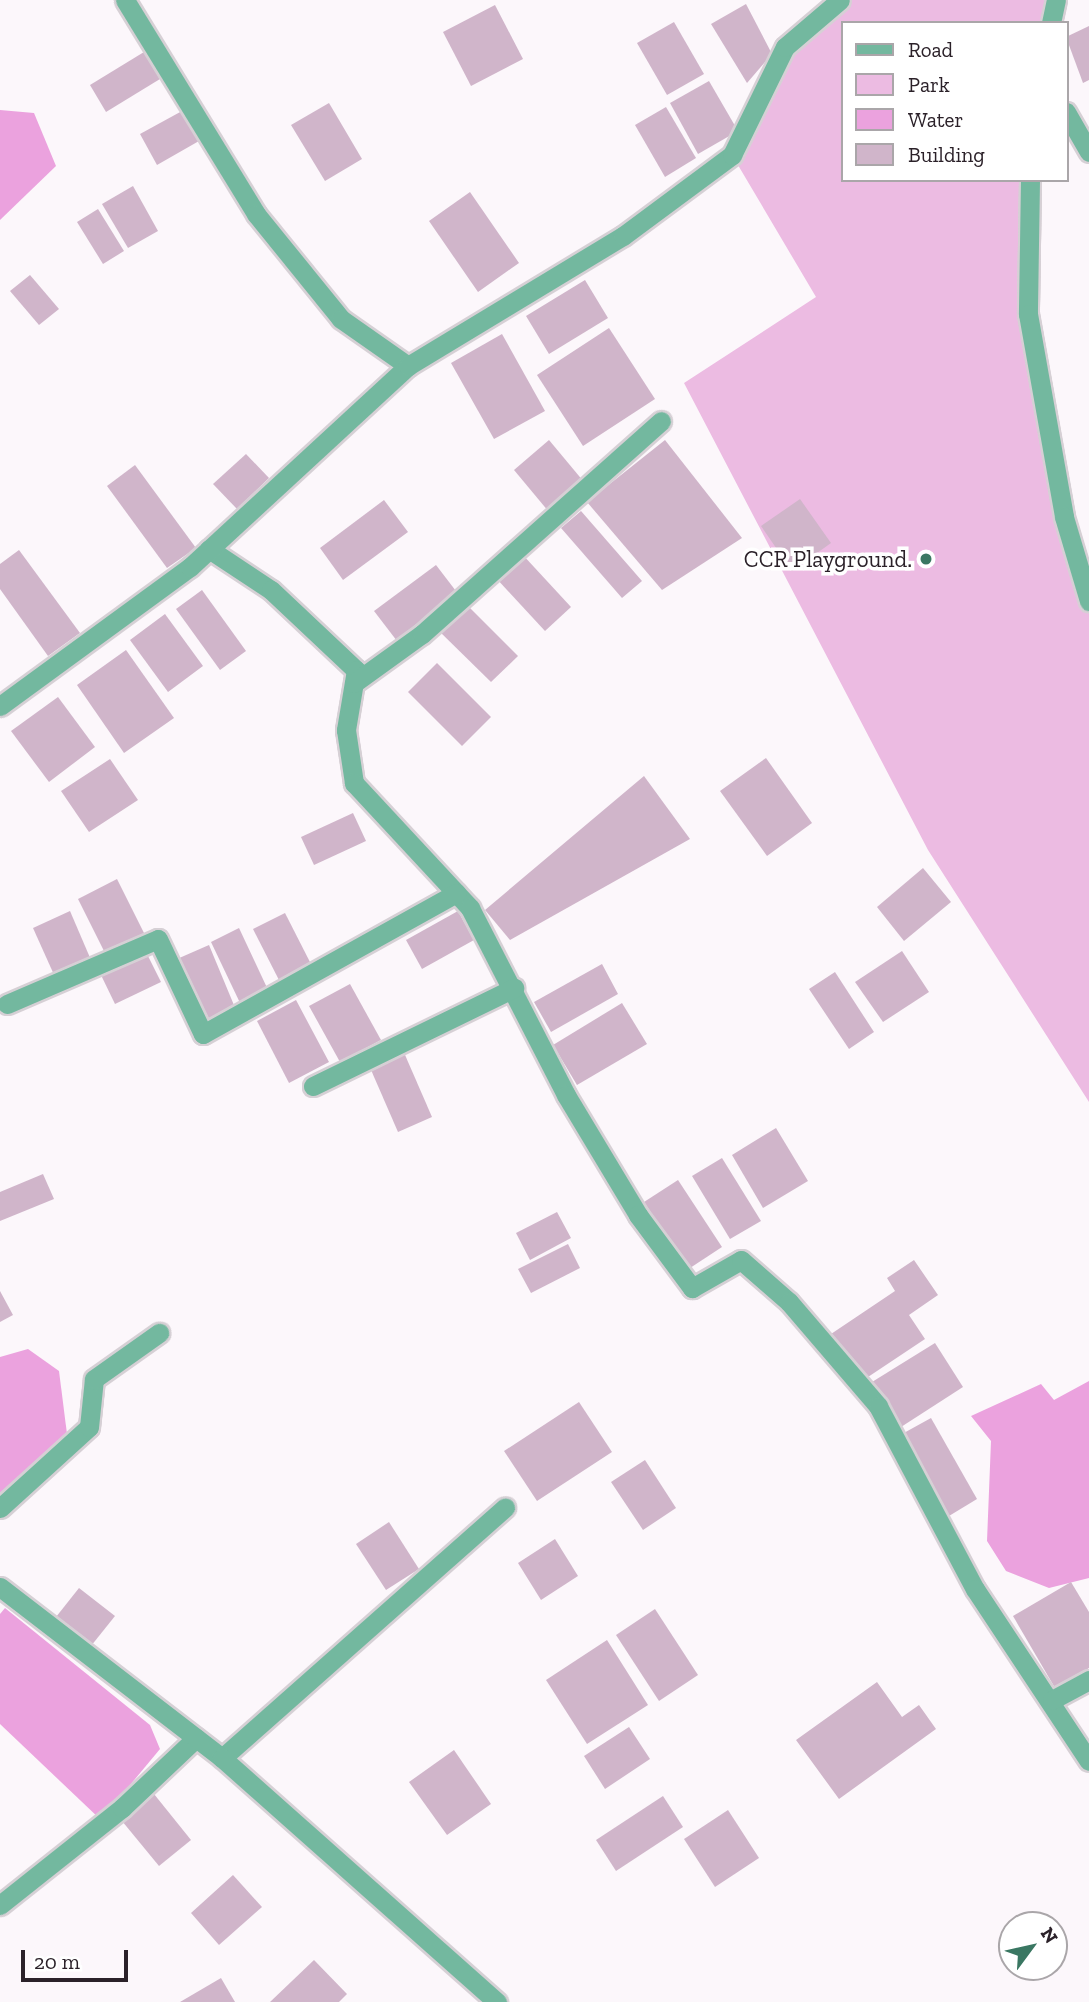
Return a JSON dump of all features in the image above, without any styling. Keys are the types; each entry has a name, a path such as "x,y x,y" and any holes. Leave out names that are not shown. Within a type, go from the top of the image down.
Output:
{"street":[{"path":"125,0 256,214 341,319 408,366"},
{"path":"0,706 209,549 408,366 623,236 732,155 785,47 840,0"},
{"path":"1051,21 1056,0"},
{"path":"1068,115 1089,152"},
{"path":"1030,182 1028,314 1064,517 1089,601"},
{"path":"354,683 422,634 661,421"},
{"path":"209,549 271,590 356,670 346,730 354,783 456,893 514,988 566,1095 692,1288 741,1260 789,1302 878,1406 975,1589 1052,1699 1089,1760"},
{"path":"7,1004 158,939 204,1034 456,893"},
{"path":"313,1086 514,988"},
{"path":"0,1508 89,1427 94,1379 159,1333"},
{"path":"222,1758 505,1508"},
{"path":"0,1587 222,1758 497,2002"},
{"path":"1052,1699 1089,1680"},
{"path":"0,1905 122,1808 196,1738"}],"green space":[{"name":"CCR Playground.","path":"840,0 1056,0 1051,21 841,21 841,182 1030,182 1028,314 1089,601 1089,1102 928,850 684,383 816,297 732,155 785,47"}],"water":[{"path":"0,110 34,113 56,166 0,220"},
{"path":"28,1349 59,1371 68,1442 0,1502 0,1357"},
{"path":"1089,1381 1089,1578 1049,1588 1006,1571 987,1541 991,1441 971,1416 1041,1384 1054,1400"},
{"path":"5,1608 150,1725 160,1749 101,1820 0,1724 0,1614"}],"building":[{"path":"746,4 772,54 747,83 711,24"},
{"path":"495,5 523,59 471,86 443,32"},
{"path":"674,22 704,74 667,95 637,43"},
{"path":"1089,26 1089,80 1083,83 1068,42 1068,36"},
{"path":"144,52 160,79 106,112 90,85"},
{"path":"709,81 738,131 698,154 670,103"},
{"path":"329,103 362,159 325,181 291,125"},
{"path":"666,107 696,158 665,177 635,125"},
{"path":"182,111 199,141 157,165 140,134"},
{"path":"133,186 158,231 128,248 102,204"},
{"path":"470,192 519,263 478,292 429,221"},
{"path":"98,209 124,251 103,264 77,222"},
{"path":"30,275 59,309 39,325 10,291"},
{"path":"585,280 608,318 549,354 526,316"},
{"path":"609,328 655,399 583,446 537,375"},
{"path":"502,334 545,411 494,439 451,363"},
{"path":"549,440 584,482 549,512 514,470"},
{"path":"665,440 742,538 662,590 587,502"},
{"path":"246,454 269,478 237,509 213,484"},
{"path":"135,465 196,548 167,568 107,486"},
{"path":"800,499 831,543 792,571 761,526"},
{"path":"384,500 408,532 343,580 320,548"},
{"path":"581,511 642,581 622,598 561,528"},
{"path":"19,550 80,633 48,656 0,589 0,564"},
{"path":"522,554 571,607 545,631 496,578"},
{"path":"436,565 459,595 397,641 374,611"},
{"path":"202,590 246,651 220,670 176,609"},
{"path":"465,603 518,656 491,682 438,630"},
{"path":"165,614 203,666 168,692 130,640"},
{"path":"126,650 174,718 124,753 77,685"},
{"path":"437,663 491,717 462,746 408,692"},
{"path":"58,697 95,747 49,782 11,731"},
{"path":"766,758 812,823 767,856 720,791"},
{"path":"110,759 138,800 89,832 61,791"},
{"path":"644,776 690,839 510,940 485,910"},
{"path":"353,813 366,841 314,865 301,837"},
{"path":"923,868 951,902 904,941 877,907"},
{"path":"117,879 145,935 106,955 78,899"},
{"path":"70,911 91,960 55,977 33,928"},
{"path":"458,911 474,940 422,969 406,940"},
{"path":"285,913 313,968 281,984 253,929"},
{"path":"239,928 269,992 241,1005 211,942"},
{"path":"209,945 236,1010 204,1024 177,959"},
{"path":"902,951 929,992 883,1022 855,982"},
{"path":"146,952 161,982 115,1004 100,973"},
{"path":"602,964 618,994 551,1032 534,1002"},
{"path":"835,972 874,1032 849,1049 809,989"},
{"path":"350,984 381,1040 340,1062 309,1006"},
{"path":"296,1000 329,1062 289,1083 257,1021"},
{"path":"622,1003 647,1044 577,1085 553,1045"},
{"path":"402,1048 432,1117 398,1132 368,1063"},
{"path":"776,1128 808,1181 763,1208 732,1155"},
{"path":"722,1158 761,1221 730,1239 692,1176"},
{"path":"43,1174 54,1199 0,1221 0,1192"},
{"path":"678,1180 722,1247 687,1270 644,1202"},
{"path":"557,1212 571,1238 530,1260 516,1233"},
{"path":"568,1244 580,1268 531,1293 518,1269"},
{"path":"914,1260 938,1295 909,1315 925,1339 862,1381 831,1334 895,1291 887,1278"},
{"path":"0,1291 13,1315 0,1322"},
{"path":"935,1343 963,1387 901,1427 872,1382"},
{"path":"579,1402 612,1452 537,1501 504,1451"},
{"path":"931,1418 977,1499 949,1516 902,1434"},
{"path":"645,1460 676,1508 643,1530 611,1482"},
{"path":"389,1522 419,1569 386,1590 356,1544"},
{"path":"555,1539 578,1576 541,1600 518,1563"},
{"path":"1071,1582 1089,1612 1089,1668 1055,1688 1013,1616"},
{"path":"79,1588 115,1616 91,1646 56,1617"},
{"path":"655,1609 698,1675 659,1701 616,1635"},
{"path":"607,1640 648,1705 587,1744 546,1680"},
{"path":"877,1682 902,1717 919,1705 936,1729 839,1799 796,1740"},
{"path":"629,1727 650,1759 605,1789 584,1756"},
{"path":"454,1750 491,1804 447,1835 409,1782"},
{"path":"154,1794 191,1840 159,1866 122,1821"},
{"path":"663,1796 683,1827 616,1871 596,1840"},
{"path":"728,1810 759,1858 715,1887 684,1839"},
{"path":"233,1875 262,1907 219,1945 191,1913"},
{"path":"314,1960 347,1994 339,2002 270,2002"},
{"path":"221,1978 235,2002 180,2002"}],"place":[{"name":"CCR Playground.","path":"926,559"}]}
